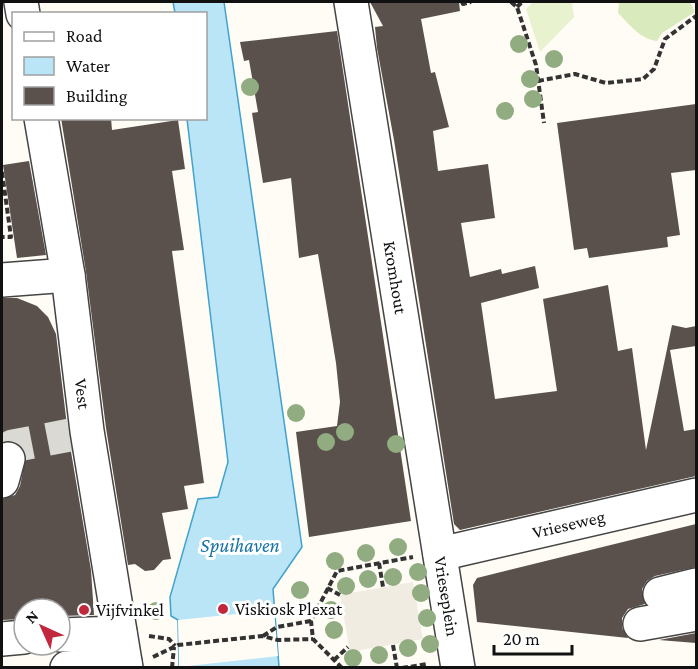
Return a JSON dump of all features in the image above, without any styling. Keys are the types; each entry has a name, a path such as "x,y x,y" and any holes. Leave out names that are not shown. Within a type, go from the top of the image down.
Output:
{"street":[{"name":"Kromhout","path":"351,2 440,554"},
{"name":"Vest","path":"41,120 68,276 79,433 124,655"},
{"path":"2,280 68,276"},
{"name":"Vrieseweg","path":"440,554 696,495"},
{"name":"Vrieseplein","path":"440,554 458,664"},
{"path":"660,594 696,585"},
{"path":"640,624 696,614"},
{"path":"72,639 124,655"},
{"path":"67,668 124,655"}],"path":[{"path":"462,2 471,2"},
{"path":"511,2 517,7 536,65 544,123"},
{"path":"517,7 522,2"},
{"path":"538,81 575,74 606,83 643,79 654,69 665,39 696,16"},
{"path":"2,172 11,237 2,237"},
{"name":"Vrieseplein","path":"311,621 337,571 440,554"},
{"path":"379,563 383,587"},
{"path":"327,588 340,595"},
{"path":"262,636 277,627 311,621 313,639 342,668"},
{"path":"172,668 174,646 262,636 278,640 313,639"},
{"path":"393,645 398,668"},
{"path":"334,660 348,646"}],"green space":[{"path":"533,2 572,2 574,17 540,52 526,9"},
{"path":"619,2 690,2 695,12 662,33 657,41 640,34 618,13"}],"shaded area":[{"path":"413,582 423,639 350,652 340,595"}],"water":[{"name":"Spuihaven","path":"173,2 224,2 302,547 273,589 279,667 179,667 178,620 171,616 170,597 198,499 218,497 228,462 187,120 207,120 207,12 175,12"}],"pier":[{"path":"274,610 278,656 179,667 178,620"}],"building":[{"path":"370,2 459,2 460,11 421,19 431,73 435,72 449,127 433,131 438,171 488,164 495,218 461,223 470,277 501,269 502,274 535,266 539,288 481,303 495,399 557,391 543,299 608,285 618,351 632,348 646,450 672,325 686,328 696,326 696,346 670,350 684,431 696,429 696,476 460,530 454,524 394,140 377,48 375,27 383,26"},
{"path":"337,31 411,521 309,537 296,432 337,426 340,402 336,363 318,254 299,258 291,178 263,183 252,113 258,112 249,60 244,61 240,42"},
{"path":"696,104 696,170 671,173 680,235 667,237 668,247 589,258 587,248 574,250 557,123"},
{"path":"61,120 111,120 112,130 178,120 185,169 172,171 184,250 172,251 204,483 184,486 188,509 162,513 171,559 163,560 154,570 145,571 135,564 128,565 106,428 86,272"},
{"path":"29,161 46,255 17,258 3,165"},
{"path":"2,298 17,298 37,306 48,317 56,334 68,434 91,570 94,615 72,616 72,597 12,597 12,620 2,620 2,499 15,495 20,486 26,455 22,446 13,441 2,442"},
{"path":"696,524 696,567 655,576 647,581 642,589 645,604 628,609 622,618 622,628 628,638 477,622 473,585 477,578"},
{"path":"696,633 696,643 659,640"}],"tunnel":[{"path":"8,459 13,446 70,435"}],"place":[{"name":"Viskiosk Plexat","path":"223,609"},
{"name":"Vijfvinkel","path":"84,610"}]}
